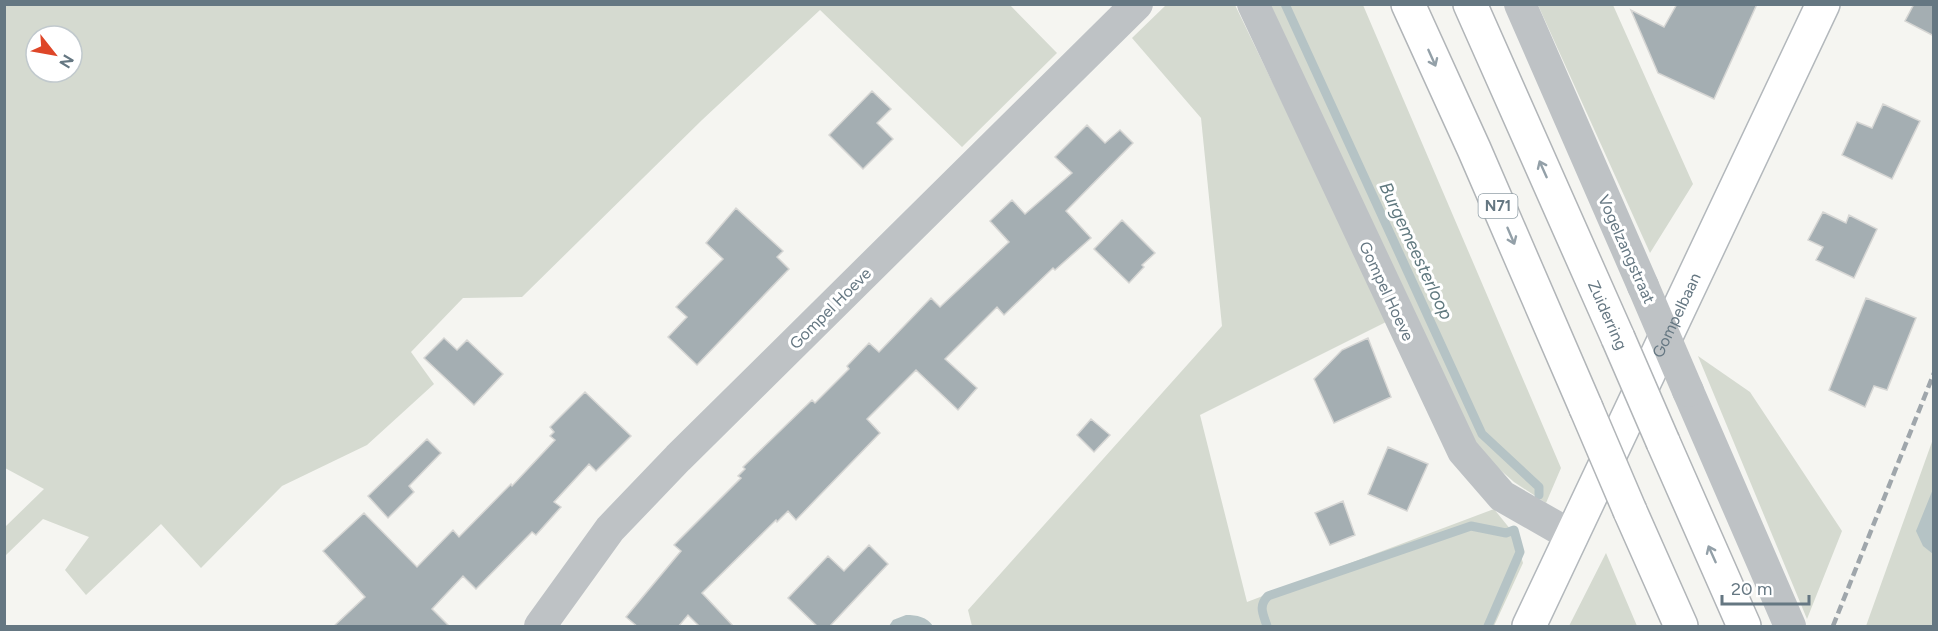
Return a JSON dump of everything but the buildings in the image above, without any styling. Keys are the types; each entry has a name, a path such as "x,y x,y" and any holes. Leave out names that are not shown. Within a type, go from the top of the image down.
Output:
{"main road":[{"name":"N71","path":"1408,4 1474,149 1681,627"},
{"name":"Zuiderring","path":"1470,4 1744,627"},
{"name":"Gompelbaan","path":"1529,627 1823,4"}],"street":[{"name":"Gompel Hoeve","path":"540,627 610,529 1137,4"},
{"name":"Gompel Hoeve","path":"1253,4 1462,452 1502,496 1572,536"},
{"name":"Vogelzangstraat","path":"1520,4 1790,627"}],"shaded area":[{"path":"1009,4 1057,53 962,147 820,10 702,120 522,297 463,298 411,352 434,384 367,445 282,486 201,568 161,524 86,595 65,570 89,537 43,519 5,556 5,527 44,489 5,468 5,5"},
{"path":"1166,5 1235,5 1388,321 1200,415 1247,602 1494,509 1515,535 1523,563 1494,626 972,626 968,610 1222,326 1201,118 1132,38"},
{"path":"1269,5 1363,5 1561,468 1546,503 1514,482 1481,453 1465,427"},
{"path":"1538,5 1613,5 1693,184 1650,253"},
{"path":"1698,356 1750,392 1842,531 1807,619"},
{"path":"1933,439 1933,626 1866,626"},
{"path":"1933,489 1934,554 1923,546 1916,531"},
{"path":"1606,553 1637,626 1569,626"},
{"path":"906,615 921,617 933,626 889,626 893,620"}],"waterway":[{"name":"Burgemeesterloop","path":"1285,4 1482,434 1539,487 1539,495"},
{"path":"1267,626 1262,607 1268,596 1471,526 1506,533 1514,530 1520,552 1488,626"}],"railway":[{"path":"1833,626 1934,373"}]}
